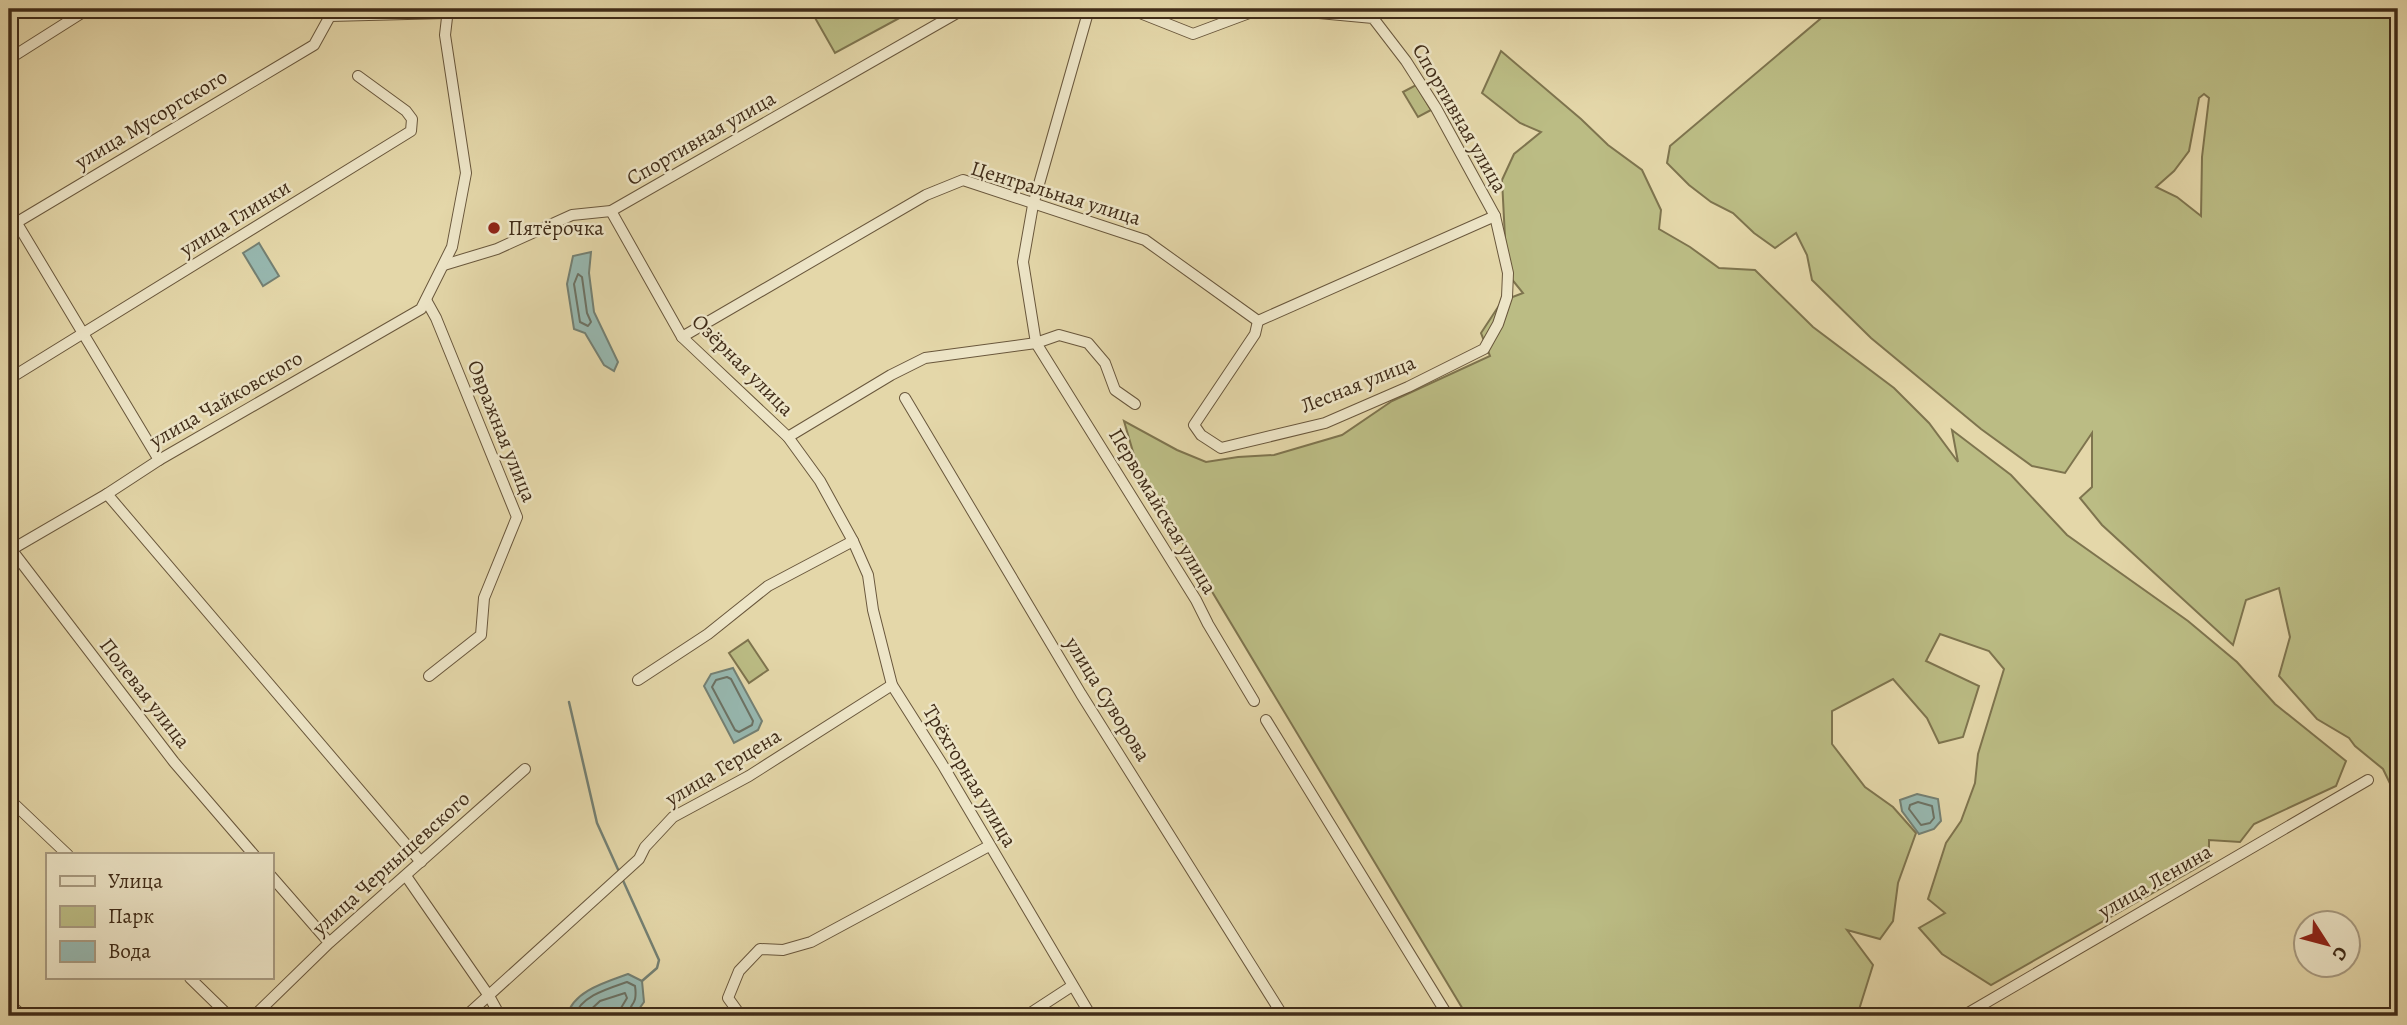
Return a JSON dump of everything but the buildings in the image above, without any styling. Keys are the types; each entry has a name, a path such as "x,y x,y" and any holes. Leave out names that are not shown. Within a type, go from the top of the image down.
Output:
{"street":[{"path":"9,59 88,9"},
{"name":"Спортивная улица","path":"444,265 497,249 572,215 611,211 964,9"},
{"path":"1036,343 1023,262 1033,205 1089,9"},
{"path":"1130,9 1192,34 1260,9"},
{"name":"Спортивная улица","path":"1276,9 1373,18 1406,61 1428,96 1495,216"},
{"name":"улица Мусоргского","path":"13,225 314,45 330,16 447,11"},
{"name":"улица Чайковского","path":"10,550 107,494 159,460 421,310 452,247 466,173 445,35 447,11"},
{"name":"улица Глинки","path":"9,379 411,131 412,119 406,111 358,76"},
{"name":"Центральная улица","path":"682,337 926,195 962,180 1145,240 1258,321"},
{"path":"9,210 13,225 159,460"},
{"name":"Озёрная улица","path":"611,211 682,337 788,437 820,481 853,541"},
{"path":"1258,321 1495,216"},
{"name":"Лесная улица","path":"1258,321 1255,334 1194,425 1201,435 1222,447 1325,423 1419,382 1484,349 1507,298 1508,273 1495,216"},
{"name":"Овражная улица","path":"426,300 436,318 517,517 484,598 481,635 429,676"},
{"path":"788,437 891,375 925,358 1036,343 1059,335 1088,342 1105,363 1115,390 1135,404"},
{"name":"Первомайская улица","path":"1036,343 1196,600 1254,701"},
{"name":"улица Суворова","path":"905,398 1081,694 1283,1016"},
{"path":"107,494 421,862"},
{"path":"638,680 708,634 768,586 853,541"},
{"name":"Трёхгорная улица","path":"853,541 868,575 873,610 892,685 942,764 1091,1016"},
{"name":"Полевая улица","path":"10,550 174,762 252,853"},
{"name":"улица Герцена","path":"466,1016 639,859 645,847 673,817 749,776 892,685"},
{"path":"1266,720 1448,1016"},
{"name":"улица Чернышевского","path":"254,1016 329,943 525,769"},
{"name":"улица Ленина","path":"1963,1016 2368,780"},
{"path":"9,799 66,853"},
{"path":"741,1016 728,998 739,971 760,949 783,950 811,942 989,846"},
{"path":"406,876 500,1016"},
{"path":"273,878 326,939"},
{"path":"191,979 229,1016"},
{"path":"1026,1016 1072,986"},
{"path":"9,1004 23,1016"},
{"path":"2386,1016 2398,1009"}],"green space":[{"path":"810,9 916,9 835,53"},
{"path":"1832,9 2398,9 2398,800 2383,769 2349,738 2317,719 2279,676 2290,637 2279,588 2246,600 2233,645 2102,525 2080,498 2092,487 2092,433 2065,473 2032,466 1981,429 1871,338 1812,280 1807,255 1796,233 1775,248 1733,213 1711,202 1689,185 1667,163 1670,146","holes":["2204,94 2209,98 2202,157 2201,216 2177,197 2156,187 2174,171 2189,151 2199,98"]},
{"path":"1501,51 1608,145 1642,170 1661,210 1659,229 1719,268 1755,270 1813,327 1894,388 1929,423 1958,462 1952,430 2011,475 2067,535 2188,621 2237,662 2275,704 2346,761 2336,786 2254,824 2240,842 2209,840 2209,861 1991,985 1942,954 1919,928 1945,913 1928,899 1946,843 1961,821 1975,783 1978,754 2004,669 1989,651 1940,634 1926,661 1979,686 1963,737 1939,743 1927,718 1893,679 1832,711 1832,744 1865,787 1893,807 1916,833 1898,883 1893,921 1880,939 1847,930 1873,965 1857,1016 1467,1016 1172,525 1136,462 1124,421 1177,450 1206,462 1274,455 1342,435 1392,401 1490,356 1481,333 1502,301 1523,293 1510,277 1506,257 1502,180 1514,154 1541,132 1520,123 1482,93"},
{"path":"1416,85 1431,110 1418,117 1403,92"},
{"path":"748,640 768,670 749,683 729,653"}],"water":[{"path":"259,243 279,276 263,286 243,253"},
{"path":"591,252 589,273 594,312 618,362 614,371 604,365 585,333 574,329 567,284 573,256"},
{"path":"733,668 762,721 758,730 734,743 704,686 711,674"},
{"path":"1917,794 1938,799 1941,821 1934,829 1919,834 1902,811 1900,800"},
{"path":"628,974 642,981 644,1002 634,1016 567,1016 570,1007 583,994"}],"waterway":[{"path":"569,702 597,823 659,960 657,968 642,981"}],"place":[{"name":"Пятёрочка","path":"494,228"}]}
